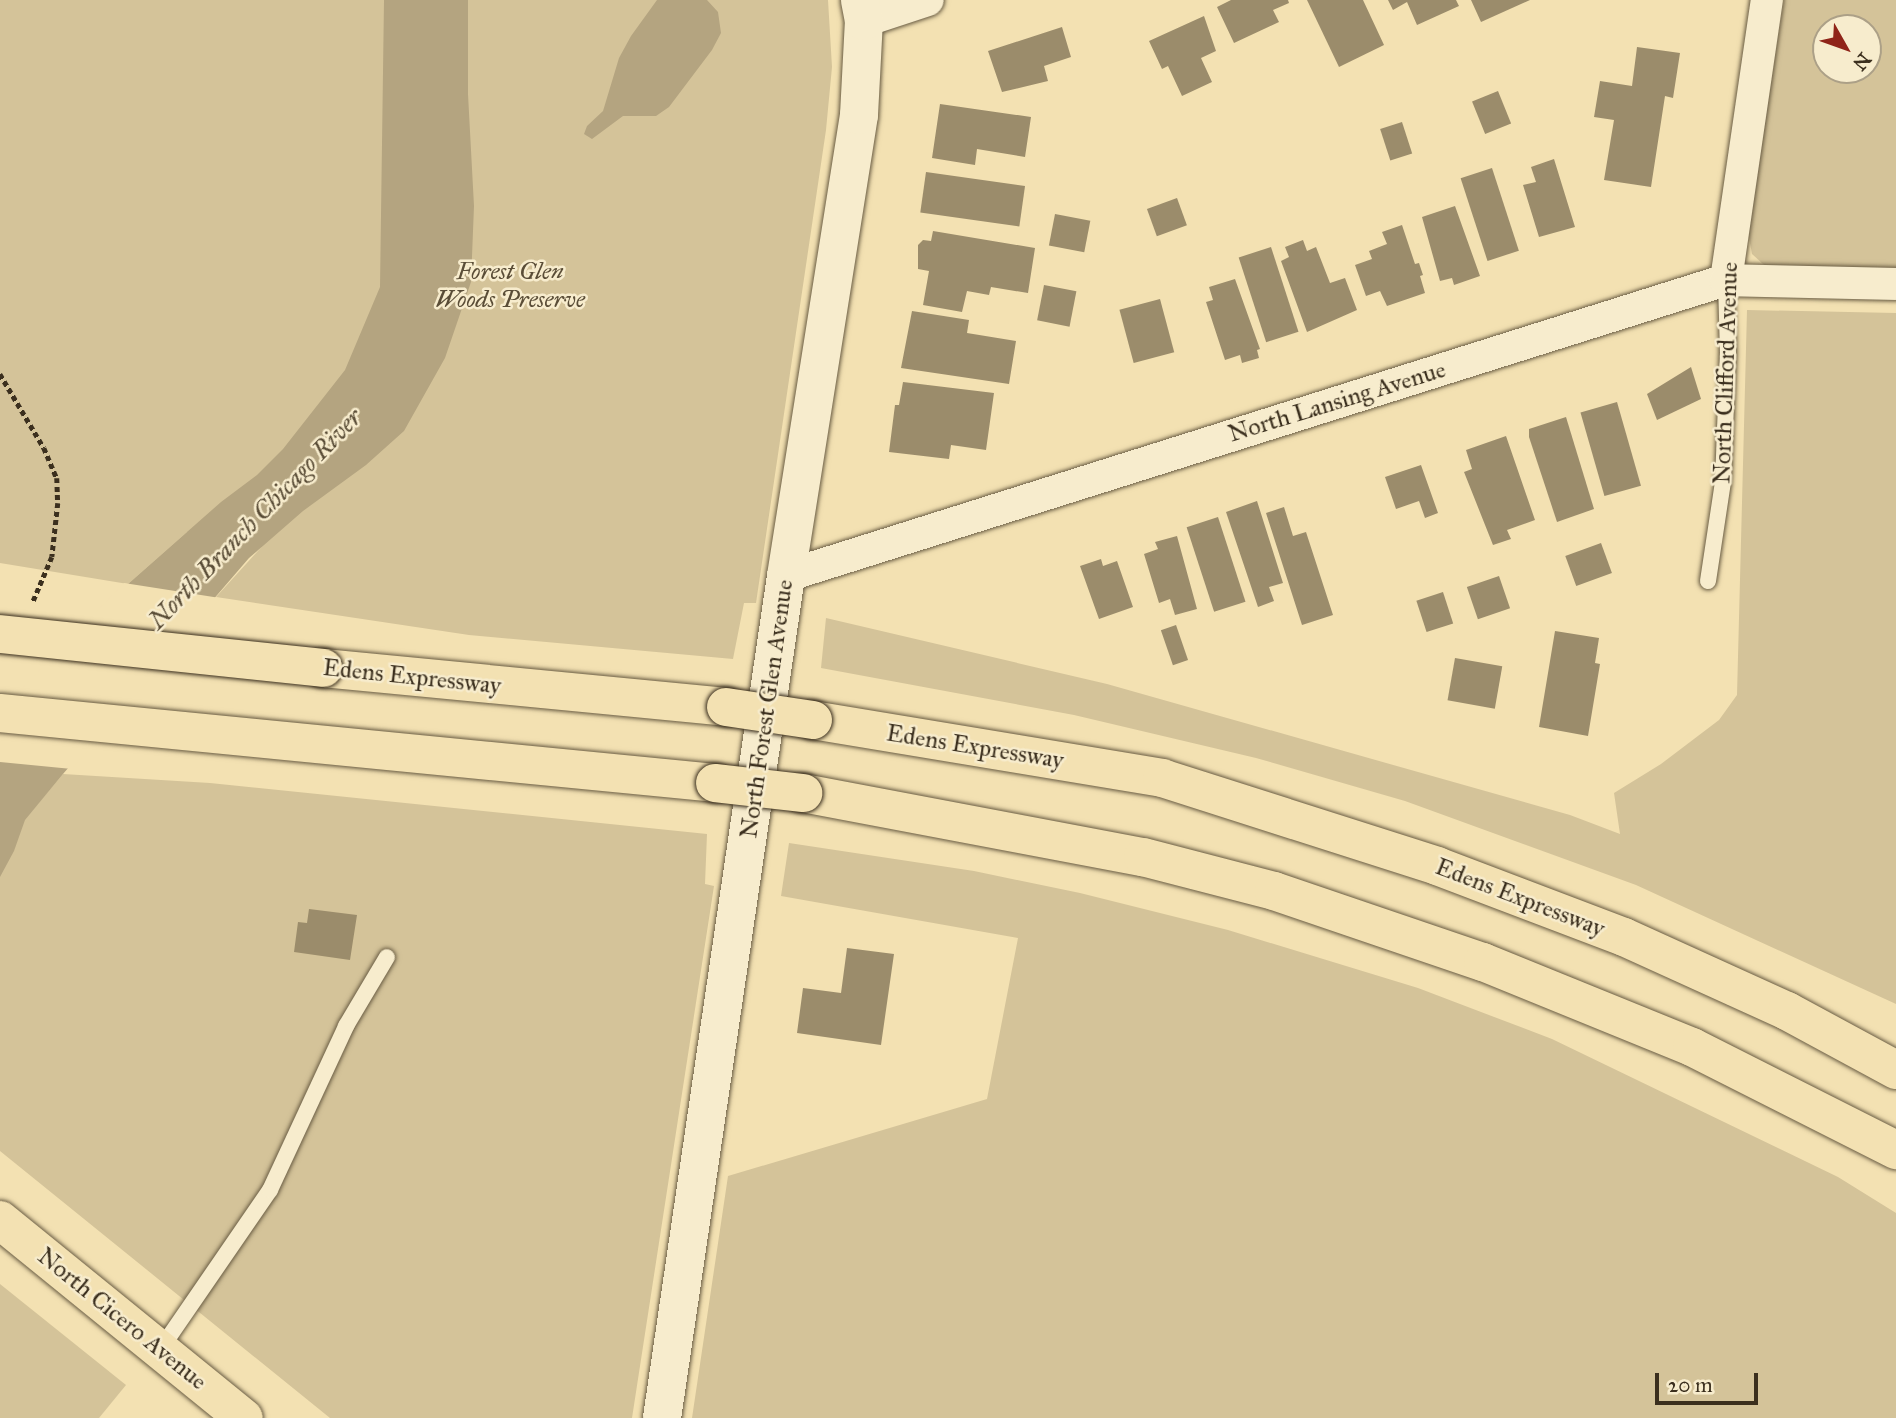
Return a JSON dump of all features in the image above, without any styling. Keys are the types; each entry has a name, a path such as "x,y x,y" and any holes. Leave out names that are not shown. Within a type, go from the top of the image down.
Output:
{"main road":[{"name":"Edens Expressway","path":"13,622 323,668 726,707 1162,778 1437,866 1624,937 1787,1011 1896,1070"},
{"path":"0,713 803,793 1143,858 1274,891 1483,962 1692,1047 1896,1150"},
{"name":"North Cicero Avenue","path":"0,1220 244,1418"}],"street":[{"path":"862,11 928,0"},
{"name":"North Clifford Avenue","path":"1726,280 1768,0"},
{"name":"North Forest Glen Avenue","path":"662,1418 786,576 859,115 862,11"},
{"name":"North Lansing Avenue","path":"786,576 1726,280 1896,284"}],"lane":[{"name":"North Clifford Avenue","path":"1708,581 1723,482 1728,353 1726,280"},
{"path":"160,1350 270,1190 346,1027 387,957"}],"path":[{"path":"0,374 44,448 57,478 58,503 52,557 33,601 13,622"}],"green space":[{"name":"Forest Glen Woods Preserve","path":"0,0 828,0 832,67 826,130 756,603 744,603 733,659 469,635 216,597 266,542 187,532 128,584 0,563"},
{"path":"1784,0 1896,0 1896,275 1773,273 1752,254 1748,232"},
{"path":"1747,310 1896,313 1896,1004 1636,885 1405,801 1256,758 1074,715 821,668 826,618 1107,684 1570,815 1620,834 1614,793 1661,764 1719,720 1737,695"},
{"path":"63,774 210,783 707,834 705,884 714,886 632,1418 330,1418 0,1151 0,811 30,813"},
{"path":"789,843 974,871 1080,893 1228,930 1418,988 1552,1039 1838,1177 1896,1213 1896,1418 692,1418 728,1176 987,1099 1018,938 781,896"},
{"path":"0,1284 126,1385 99,1418 0,1418"}],"water":[{"name":"North Branch Chicago River","path":"384,0 468,0 468,94 474,206 471,282 445,358 404,431 366,465 303,511 249,558 63,774 25,820 14,851 0,877 0,717 128,584 221,502 257,475 283,449 345,370 380,287"},
{"path":"657,0 707,0 718,12 721,33 712,50 669,107 656,116 623,116 592,139 584,134 587,126 603,111 619,58"}],"pier":[{"path":"124,583 220,598 72,769 0,762 0,711"}],"building":[{"path":"1231,0 1288,0 1289,3 1273,10 1279,22 1234,43 1217,7"},
{"path":"1307,0 1363,0 1384,45 1339,67"},
{"path":"1388,0 1456,0 1459,6 1417,25 1407,2 1393,10"},
{"path":"1471,0 1530,0 1481,22"},
{"path":"1204,16 1216,51 1201,58 1212,82 1182,96 1168,66 1162,69 1149,41"},
{"path":"1062,27 1071,57 1044,66 1048,81 1002,92 988,51"},
{"path":"1637,47 1680,53 1673,98 1665,96 1651,187 1604,180 1614,120 1594,117 1600,81 1632,86"},
{"path":"1498,91 1511,123 1485,134 1472,101"},
{"path":"940,104 1031,117 1025,157 977,149 975,165 932,158"},
{"path":"1402,122 1412,153 1390,160 1380,129"},
{"path":"1554,159 1575,227 1539,237 1523,185 1536,182 1531,167"},
{"path":"1492,168 1519,251 1487,261 1461,178"},
{"path":"926,172 1025,186 1019,227 920,213"},
{"path":"1177,198 1187,225 1157,236 1147,209"},
{"path":"1455,206 1480,276 1454,285 1452,278 1440,281 1422,217"},
{"path":"1055,214 1090,221 1084,252 1049,245"},
{"path":"1402,225 1415,264 1419,263 1425,293 1387,306 1380,291 1366,296 1355,265 1372,259 1369,251 1387,244 1382,232"},
{"path":"933,231 1035,248 1028,293 991,287 989,295 967,291 962,312 923,305 929,271 918,269 918,245 923,240 931,241"},
{"path":"1303,240 1307,251 1316,247 1330,283 1345,278 1357,310 1307,332 1281,261 1289,257 1285,247"},
{"path":"1271,247 1299,332 1266,342 1239,258"},
{"path":"1235,279 1260,349 1257,350 1259,358 1242,363 1240,355 1225,360 1206,302 1213,300 1209,287"},
{"path":"1044,285 1076,291 1070,327 1037,320"},
{"path":"1160,299 1174,352 1134,363 1119,310"},
{"path":"912,311 969,320 967,333 1016,341 1009,384 901,368"},
{"path":"1691,367 1701,399 1657,420 1647,394"},
{"path":"903,382 994,393 986,450 951,445 949,459 889,452 895,405 899,405"},
{"path":"1617,402 1641,486 1604,496 1580,412"},
{"path":"1566,417 1594,509 1557,522 1529,437 1529,429"},
{"path":"1506,436 1535,520 1507,530 1511,539 1493,545 1464,472 1472,469 1466,450"},
{"path":"1421,465 1438,513 1425,518 1419,501 1396,509 1385,477"},
{"path":"1257,501 1283,583 1269,587 1274,601 1258,607 1226,512"},
{"path":"1284,507 1293,536 1306,532 1333,615 1302,625 1266,513"},
{"path":"1218,517 1246,602 1214,612 1187,527"},
{"path":"1177,536 1197,609 1175,615 1170,599 1159,603 1144,554 1158,549 1155,542"},
{"path":"1601,543 1612,573 1576,586 1565,556"},
{"path":"1101,559 1103,566 1117,561 1133,607 1099,619 1080,566"},
{"path":"1499,576 1510,608 1478,619 1467,587"},
{"path":"1443,592 1453,623 1427,632 1416,601"},
{"path":"1176,625 1188,660 1173,665 1161,630"},
{"path":"1555,631 1599,638 1595,663 1600,664 1588,736 1539,727"},
{"path":"1455,658 1502,666 1495,709 1448,700"},
{"path":"309,909 357,915 350,960 294,952 298,922 307,923"},
{"path":"847,948 894,954 881,1045 797,1033 803,988 841,993"}]}
